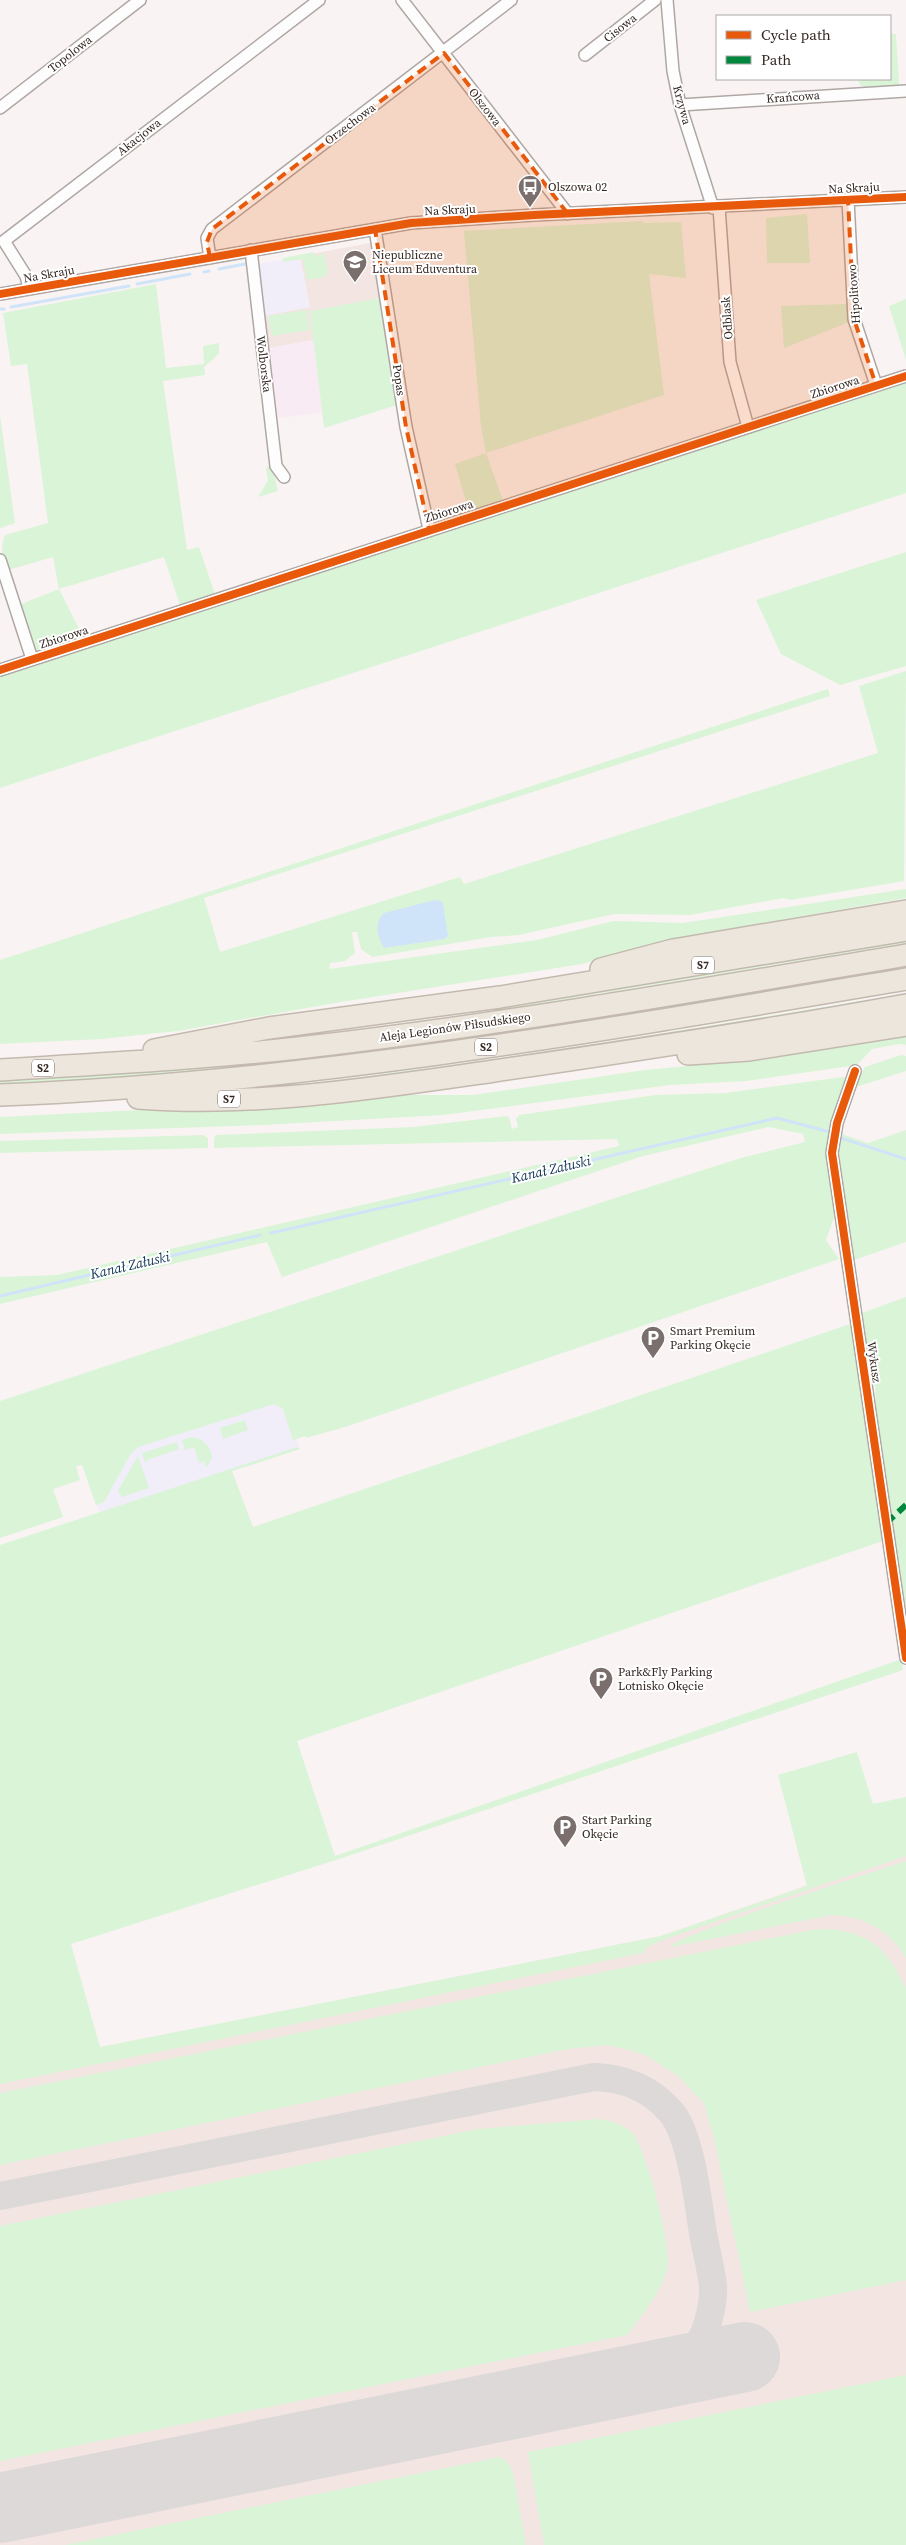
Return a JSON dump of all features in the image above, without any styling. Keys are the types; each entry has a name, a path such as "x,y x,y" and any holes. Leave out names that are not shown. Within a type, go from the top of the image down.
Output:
{"highway":[{"path":"500,997 672,950 906,911"},
{"name":"S7","path":"86,1065 211,1037 500,997 906,930"},
{"name":"Aleja Legionów Piłsudskiego","path":"0,1070 215,1056 387,1037 525,1018 906,955"},
{"name":"Aleja Legionów Piłsudskiego","path":"0,1094 63,1092 211,1082 380,1063 582,1033 906,980"},
{"name":"S7","path":"63,1092 166,1100 286,1097 394,1085 605,1055 906,1006"},
{"path":"605,1055 672,1055 749,1050 906,1025"}],"street":[{"name":"Topolowa","path":"0,108 140,0"},
{"name":"Akacjowa","path":"29,288 26,276 4,241 319,0"},
{"name":"Olszowa","path":"402,0 568,214"},
{"name":"Orzechowa","path":"210,258 207,238 212,229 512,0"},
{"name":"Cisowa","path":"585,55 655,0"},
{"name":"Krzywa","path":"667,0 673,71 680,105 716,207"},
{"name":"Krańcowa","path":"680,105 906,91"},
{"name":"Na Skraju","path":"0,294 375,229 427,222 906,197"},
{"name":"Hipolitowo","path":"848,199 854,319 876,385"},
{"name":"Odblask","path":"716,207 730,362 748,427"},
{"name":"Popas","path":"375,229 406,427 429,529"},
{"name":"Wolborska","path":"251,250 276,466 284,477"},
{"name":"Zbiorowa","path":"0,670 429,529 906,376"},
{"path":"0,560 32,659"},
{"name":"Wykusz","path":"855,1071 838,1123 832,1153 906,1658"}],"highlighted area":[{"path":"444,53 568,214 848,199 854,319 876,385 429,529 406,427 375,229 210,258 207,242 212,229"}],"shaded area":[{"path":"370,243 380,298 311,311 314,340 268,348 265,316 310,307 300,256"},
{"path":"300,256 310,307 265,316 258,264"},
{"path":"314,340 322,413 277,418 268,348"},
{"path":"283,1398 300,1449 100,1515 82,1464"},
{"path":"906,1851 906,2545 0,2545 0,2068 661,1936"}],"green space":[{"path":"891,34 896,34 899,85 865,87 860,85 858,80 891,80"},
{"path":"807,214 810,263 767,263 766,218"},
{"path":"643,221 643,223 681,222 686,278 649,274 664,395 486,453 481,426 464,231"},
{"path":"314,252 315,256 324,254 328,272 324,277 307,280 303,259 283,262 283,258"},
{"path":"156,284 166,368 204,364 203,346 219,343 219,354 204,367 205,375 163,381 187,550 199,547 215,594 180,605 164,557 59,589 53,557 5,571 2,548 5,535 48,523 27,364 11,366 3,313"},
{"path":"380,298 397,405 324,428 310,311"},
{"path":"906,299 906,360 889,306"},
{"path":"848,304 849,322 784,348 781,306"},
{"path":"306,310 310,330 272,336 268,316"},
{"path":"906,380 906,493 0,788 0,673"},
{"path":"0,415 15,523 0,528"},
{"path":"486,453 503,501 469,512 455,464"},
{"path":"271,462 278,491 258,497 268,480 266,469"},
{"path":"906,552 906,666 840,685 781,654 756,600"},
{"path":"59,589 83,637 36,654 19,605"},
{"path":"906,671 904,881 790,900 784,898 690,915 614,914 519,935 491,937 372,957 361,949 357,932 352,932 355,953 345,961 330,963 329,969 537,940 614,921 683,923 906,889 906,898 674,939 582,964 341,1002 178,1031 101,1039 0,1044 0,960 828,689 830,696 204,898 220,952 460,877 464,884 878,753 859,686"},
{"path":"906,937 906,943 518,1007 246,1041"},
{"path":"906,964 906,970 630,1017 422,1048 220,1069 0,1085 0,1079"},
{"path":"906,993 906,998 687,1035 322,1087 251,1090 416,1070 579,1046"},
{"path":"906,1034 906,1045 899,1044 872,1049 857,1065 746,1081 670,1085 443,1115 264,1125 0,1134 0,1117 140,1110 254,1108 395,1095 473,1095 645,1070 729,1062"},
{"path":"901,1055 906,1056 906,1071 853,1088 865,1067"},
{"path":"843,1077 848,1078 829,1166 835,1215 826,1240 839,1259 345,1427 306,1438 305,1436 293,1440 283,1409 274,1404 138,1447 130,1455 104,1502 96,1505 82,1465 76,1466 80,1480 53,1489 63,1517 0,1538 0,1401 618,1197 741,1158 805,1142 803,1134 768,1127 643,1156 282,1277 267,1242 0,1304 0,1277 57,1275 619,1146 617,1139 214,1148 214,1138 216,1135 413,1127 507,1116 509,1117 512,1129 518,1127 516,1119 519,1115 655,1095 726,1093"},
{"path":"906,1130 906,1242 854,1260 839,1152 835,1143 839,1133 868,1143"},
{"path":"203,1135 208,1138 208,1148 0,1153 0,1141"},
{"path":"906,1297 906,1616 876,1418 875,1374 869,1376 862,1313"},
{"path":"853,1323 859,1383 883,1541 297,1741 335,1856 902,1659 903,1670 336,1860 71,1944 100,2047 661,1936 807,1886 778,1775 857,1752 873,1804 906,1797 906,1856 662,1940 647,1947 643,1953 0,2084 0,1545 297,1447 300,1449 232,1471 253,1527"},
{"path":"245,1420 248,1430 223,1439 220,1428"},
{"path":"191,1437 203,1441 210,1450 212,1458 206,1468 204,1461 199,1463 194,1447 185,1450 182,1440"},
{"path":"177,1442 179,1449 147,1460 145,1463 142,1453"},
{"path":"138,1456 149,1488 122,1497 118,1491"},
{"path":"906,1861 906,1959 893,1940 875,1926 854,1918 832,1915 670,1947 707,1929"},
{"path":"833,1929 860,1936 879,1948 893,1965 906,1989 906,2280 750,2312 714,2137 704,2103 677,2075 647,2056 606,2045 568,2049 0,2165 0,2093 812,1930"},
{"path":"599,2119 622,2125 633,2134 639,2144 658,2201 666,2242 668,2259 664,2279 650,2304 627,2335 0,2461 0,2226 478,2129"},
{"path":"906,2375 906,2545 544,2545 528,2452"},
{"path":"500,2457 508,2463 513,2473 526,2545 65,2545"}],"water":[{"path":"435,900 441,901 443,904 448,936 444,939 384,948 380,939 378,925 384,913"}],"waterway":[{"path":"219,269 245,264"},
{"path":"204,272 209,271"},
{"path":"137,284 190,274"},
{"path":"11,307 129,286"},
{"name":"Kanał Załuski","path":"271,1233 777,1118 830,1132"},
{"name":"Kanał Załuski","path":"838,1137 906,1159"},
{"name":"Kanał Załuski","path":"0,1296 260,1235"}],"taxiway":[{"path":"0,2196 594,2077 626,2082 646,2091 663,2104 671,2112 684,2136 693,2170 712,2279 711,2308 707,2326 702,2337 689,2354 668,2373"}],"runway":[{"path":"0,2508 745,2357"}],"marked path":[{"path":"885,1524 906,1505"}],"cycle path":[{"path":"0,294 411,223 534,215 906,197"},
{"path":"0,670 906,376"},
{"path":"855,1071 837,1123 832,1153 906,1658"}],"place":[{"name":"Olszowa 02","path":"530,208"},
{"name":"Niepubliczne Liceum Eduventura","path":"355,283"},
{"name":"Smart Premium Parking Okęcie","path":"653,1359"},
{"name":"Park&Fly Parking Lotnisko Okęcie","path":"601,1700"},
{"name":"Start Parking Okęcie","path":"565,1848"}]}
